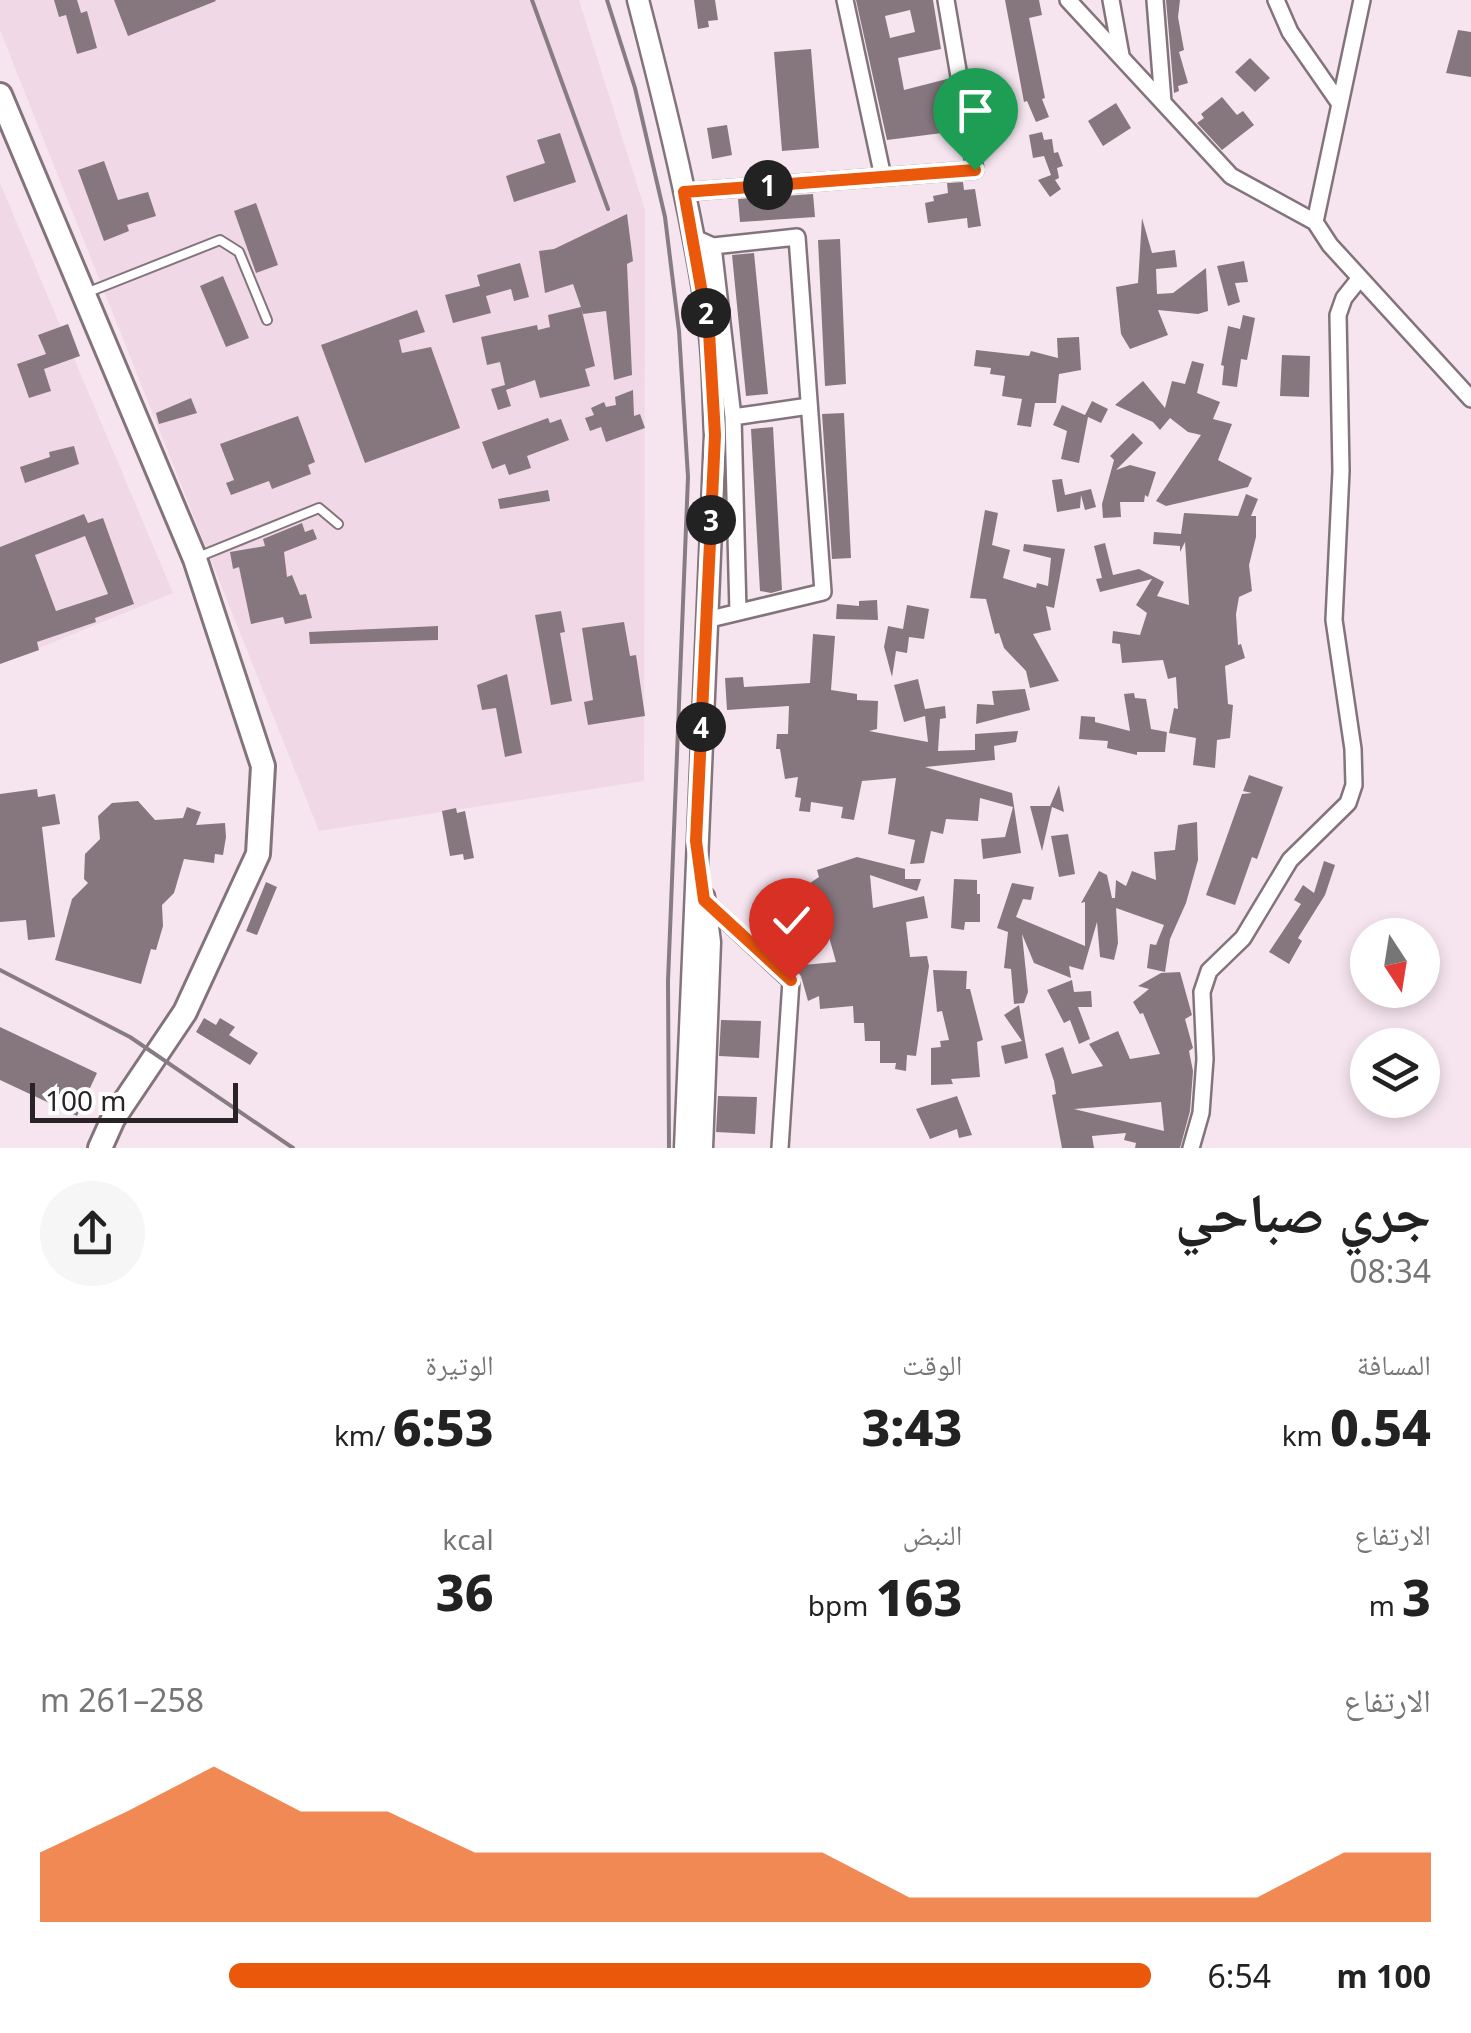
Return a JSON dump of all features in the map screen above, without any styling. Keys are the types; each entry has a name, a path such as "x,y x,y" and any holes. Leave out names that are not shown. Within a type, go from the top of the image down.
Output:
{"main road":[{"path":"0,96 195,558 263,766 258,854 184,1012 113,1119 100,1148"}],"street":[{"path":"638,0 674,139 709,332 715,435 686,1148"},
{"path":"845,0 884,177"},
{"path":"684,192 975,170 946,0"},
{"path":"1068,0 1231,176 1316,222 1330,245 1471,399"},
{"path":"1111,0 1122,58"},
{"path":"1155,0 1163,102"},
{"path":"1276,0 1290,32 1340,104"},
{"path":"1316,222 1362,0"},
{"path":"692,237 713,246 796,237 823,592 706,620"},
{"path":"713,246 733,416 738,612"},
{"path":"1191,1148 1201,1113 1206,1059 1202,992 1209,971 1242,938 1290,860 1348,803 1354,785 1353,748 1334,620 1342,471 1338,315 1344,298 1360,278"},
{"path":"733,416 809,406"},
{"path":"696,841 710,942 702,1148"},
{"path":"704,900 791,980 780,1148"}],"lane":[{"path":"83,294 220,240 239,252 268,320"},
{"path":"195,558 320,508 338,524"}],"shaded area":[{"path":"0,0 579,0 645,210 644,781 319,831 0,30"},
{"path":"0,183 173,593 0,664"}],"building":[{"path":"54,0 77,0 81,13 87,11 97,48 77,54 66,15 59,17"},
{"path":"114,0 215,0 216,1 128,36"},
{"path":"694,0 715,0 718,20 708,21 709,27 698,29"},
{"path":"856,0 933,0 941,49 898,58 904,90 947,79 955,121 948,122 950,132 887,140","holes":["910,10 915,32 890,38 885,16"]},
{"path":"1005,0 1039,0 1042,15 1029,18 1045,98 1042,99 1049,117 1036,122 1027,101 1024,102"},
{"path":"1166,0 1180,0 1178,17 1184,50 1179,52 1188,83 1178,86 1179,91 1174,93"},
{"path":"1458,30 1471,32 1471,77 1446,73"},
{"path":"811,49 819,148 782,151 774,52"},
{"path":"1250,58 1270,78 1255,92 1235,72"},
{"path":"1222,97 1237,115 1243,111 1254,125 1222,150 1197,123 1204,118 1201,114"},
{"path":"1116,103 1131,128 1103,146 1088,121"},
{"path":"727,125 732,155 712,159 707,128"},
{"path":"1042,132 1044,140 1052,139 1054,153 1058,152 1063,166 1057,168 1059,178 1055,180 1061,189 1050,197 1038,180 1051,175 1044,156 1033,158 1029,135"},
{"path":"560,133 576,182 514,202 506,176 545,163 537,140"},
{"path":"104,161 118,200 148,192 156,216 127,225 129,231 104,241 78,170"},
{"path":"963,182 964,190 975,189 981,226 968,228 967,218 928,223 925,203 934,201 933,196 948,193 947,183"},
{"path":"813,194 815,217 740,222 738,199"},
{"path":"256,203 278,265 256,273 234,211"},
{"path":"627,214 633,261 627,264 632,375 614,380 606,311 583,314 573,284 545,293 539,251 554,249"},
{"path":"1142,218 1152,253 1175,250 1177,267 1156,269 1157,294 1173,293 1206,268 1208,311 1198,314 1158,310 1168,335 1130,349 1121,334 1116,287 1138,283"},
{"path":"840,239 846,384 825,386 818,240"},
{"path":"754,253 768,394 746,396 732,255"},
{"path":"1244,261 1248,282 1235,283 1240,302 1228,306 1217,266"},
{"path":"520,263 529,297 514,301 511,289 486,296 491,313 453,323 445,295 480,286 477,275"},
{"path":"223,276 249,338 226,347 200,286"},
{"path":"581,307 595,366 585,369 590,386 540,398 535,380 506,390 511,406 498,410 491,389 505,385 500,362 487,365 481,337 537,325 538,330 550,327 548,315"},
{"path":"417,310 425,332 399,340 402,353 431,347 460,428 365,463 321,345"},
{"path":"1243,315 1255,318 1247,360 1241,359 1237,387 1222,385 1221,365 1228,326 1240,329"},
{"path":"68,324 80,356 44,369 51,391 29,398 17,364 46,354 38,335"},
{"path":"1079,337 1081,370 1059,374 1056,403 1035,403 1031,427 1017,425 1022,399 1002,396 1005,376 990,374 991,368 974,366 976,350 1029,356 1031,351 1058,358 1057,338"},
{"path":"1282,355 1310,356 1309,397 1280,396"},
{"path":"1192,361 1204,364 1197,393 1220,402 1213,419 1232,424 1218,460 1252,478 1248,487 1166,506 1156,501 1201,435 1188,432 1170,418 1160,430 1153,422 1115,405 1143,381 1165,408 1172,381 1185,384"},
{"path":"633,390 634,416 640,414 645,428 606,442 601,427 590,431 585,418 594,415 591,408 604,402 606,407 616,405 615,397"},
{"path":"191,398 197,413 159,424 156,413"},
{"path":"1092,401 1108,409 1101,423 1088,417 1079,463 1061,459 1067,431 1053,425 1062,405 1085,415"},
{"path":"844,413 851,558 832,559 822,414"},
{"path":"298,416 315,462 308,465 311,474 272,489 269,481 231,495 226,483 234,480 220,444"},
{"path":"548,418 550,423 561,419 569,440 527,456 531,468 509,475 505,464 492,469 482,442"},
{"path":"773,427 782,590 771,593 760,591 751,429"},
{"path":"1133,433 1143,443 1116,470 1130,465 1156,472 1148,497 1145,495 1144,502 1120,502 1121,517 1103,518 1102,504 1114,460 1110,456"},
{"path":"74,446 79,464 25,483 20,467 50,457 49,452"},
{"path":"1062,479 1065,495 1091,489 1096,507 1085,510 1081,495 1080,508 1057,512 1052,480"},
{"path":"548,490 550,501 500,509 498,499"},
{"path":"1246,494 1258,499 1251,516 1256,516 1256,537 1249,565 1252,591 1239,597 1236,614 1238,645 1241,644 1245,658 1225,666 1228,704 1233,705 1230,738 1217,740 1215,768 1193,765 1196,738 1169,733 1174,708 1178,709 1176,677 1168,679 1163,660 1122,663 1120,644 1112,643 1113,631 1140,635 1147,613 1136,605 1152,579 1100,592 1096,579 1102,578 1094,546 1105,543 1113,575 1139,569 1164,582 1157,596 1189,605 1185,542 1180,552 1180,546 1153,544 1154,532 1181,534 1184,513 1238,516"},
{"path":"985,510 998,513 992,545 1010,550 1003,578 1036,588 1037,583 1048,586 1051,558 1023,551 1024,544 1065,549 1054,608 1046,606 1051,630 1033,634 1059,681 1030,688 1026,671 1004,648 999,633 995,634 986,599 970,598"},
{"path":"84,514 88,523 103,518 134,604 37,642 39,650 0,664 0,547","holes":["85,536 108,594 56,611 35,555"]},
{"path":"302,523 305,532 313,529 317,539 284,552 287,577 292,575 300,595 306,594 312,618 285,624 283,617 251,624 239,567 233,569 230,552 265,546 263,539"},
{"path":"877,600 878,620 836,619 837,604 859,606 859,601"},
{"path":"907,605 929,609 924,639 909,637 907,653 896,651 892,677 884,647 888,626 903,629"},
{"path":"561,611 565,632 560,633 572,701 551,705 535,615"},
{"path":"624,622 630,656 636,655 645,716 588,725 584,702 593,700 582,628"},
{"path":"438,626 438,640 310,644 309,632"},
{"path":"813,634 835,636 831,690 857,694 857,700 878,701 877,729 869,731 928,742 925,716 904,722 894,685 918,679 925,709 945,706 938,751 975,750 975,734 1018,731 1016,742 994,746 995,760 925,767 1012,793 1021,853 983,859 981,839 1005,837 1013,807 980,798 978,821 946,819 943,834 931,831 924,863 910,864 915,840 888,834 896,778 862,781 854,820 841,818 843,807 811,802 810,812 799,811 801,798 795,797 798,777 785,779 780,749 776,749 777,734 788,734 789,706 727,710 725,678 743,677 744,687 810,683"},
{"path":"507,674 522,753 505,757 496,708 482,710 477,685"},
{"path":"1025,689 1030,710 976,724 977,704 994,705 992,691"},
{"path":"1134,693 1135,698 1146,699 1151,729 1167,732 1165,752 1137,755 1107,748 1108,741 1079,739 1081,716 1095,717 1095,722 1130,731 1124,694"},
{"path":"1249,775 1283,787 1257,859 1252,857 1235,905 1206,895 1242,794 1252,793 1243,791"},
{"path":"1059,785 1064,812 1052,807 1042,851 1030,806 1050,806"},
{"path":"37,789 38,797 55,794 60,824 42,827 55,937 28,940 26,920 0,922 0,794"},
{"path":"138,801 155,820 183,818 187,807 201,812 196,825 225,823 226,837 223,855 215,854 214,863 184,859 174,893 162,905 163,926 156,950 151,949 141,984 55,960 72,899 88,883 84,879 85,854 100,839 98,816 112,803"},
{"path":"456,808 457,813 465,811 474,858 464,860 463,854 450,856 442,811"},
{"path":"1197,822 1198,860 1186,903 1170,939 1165,972 1147,968 1150,944 1156,945 1164,925 1116,908 1118,943 1114,960 1100,957 1097,922 1083,970 1069,966 1071,978 1034,963 1022,934 1028,992 1024,1003 1014,1004 1011,969 1004,968 1008,932 997,928 1012,883 1034,887 1031,900 1023,899 1016,917 1085,946 1085,902 1081,903 1099,871 1107,875 1112,898 1116,880 1126,886 1132,871 1156,880 1154,852 1175,850 1178,825"},
{"path":"1068,834 1075,874 1059,877 1051,836"},
{"path":"857,857 905,869 905,879 921,879 917,891 870,875 873,908 924,896 928,918 906,922 910,957 927,956 929,966 916,1056 907,1055 906,1071 895,1069 896,1063 880,1063 880,1041 865,1041 864,1023 854,1023 853,1006 820,1009 819,996 808,1001 801,976 792,966 836,962 826,926 805,941 782,908 819,877 817,870"},
{"path":"1324,861 1335,865 1325,895 1298,938 1302,941 1289,964 1269,952 1301,904 1294,900 1303,885 1314,893"},
{"path":"954,879 977,880 980,894 980,922 965,922 964,930 951,928"},
{"path":"266,882 277,887 257,935 246,931"},
{"path":"933,970 967,971 966,989 970,989 983,1040 977,1042 980,1077 931,1085 931,1048 941,1047 940,1041 949,1040 942,1011 937,1012"},
{"path":"1180,972 1192,1015 1185,1019 1193,1048 1189,1051 1193,1071 1190,1111 1180,1148 1135,1148 1136,1143 1124,1140 1126,1133 1092,1136 1094,1148 1062,1148 1052,1095 1056,1094 1054,1081 1045,1054 1063,1047 1072,1074 1103,1066 1089,1044 1118,1031 1130,1059 1160,1054 1143,1013 1133,1002 1149,989 1138,986 1161,973","holes":["1161,1102 1164,1131 1074,1109"]},
{"path":"1072,980 1074,992 1091,991 1092,1007 1078,1007 1090,1039 1079,1044 1070,1020 1064,1023 1047,990"},
{"path":"1019,1005 1028,1058 1005,1064 1001,1046 1022,1041 1004,1015"},
{"path":"204,1018 216,1025 220,1018 235,1027 229,1035 258,1053 250,1065 196,1032"},
{"path":"721,1020 761,1021 759,1058 719,1056"},
{"path":"0,1027 97,1073 77,1116 0,1080"},
{"path":"718,1096 757,1097 755,1134 716,1132"},
{"path":"957,1096 972,1135 959,1138 957,1129 930,1139 916,1109"}],"railway":[{"path":"532,0 608,209"},
{"path":"607,0 635,88 665,217 679,331 688,477 668,981 669,1148"},
{"path":"0,970 130,1037 293,1148"}],"route":[{"path":"791,980 704,900 696,841 715,435 709,332 684,192 975,170"}]}
